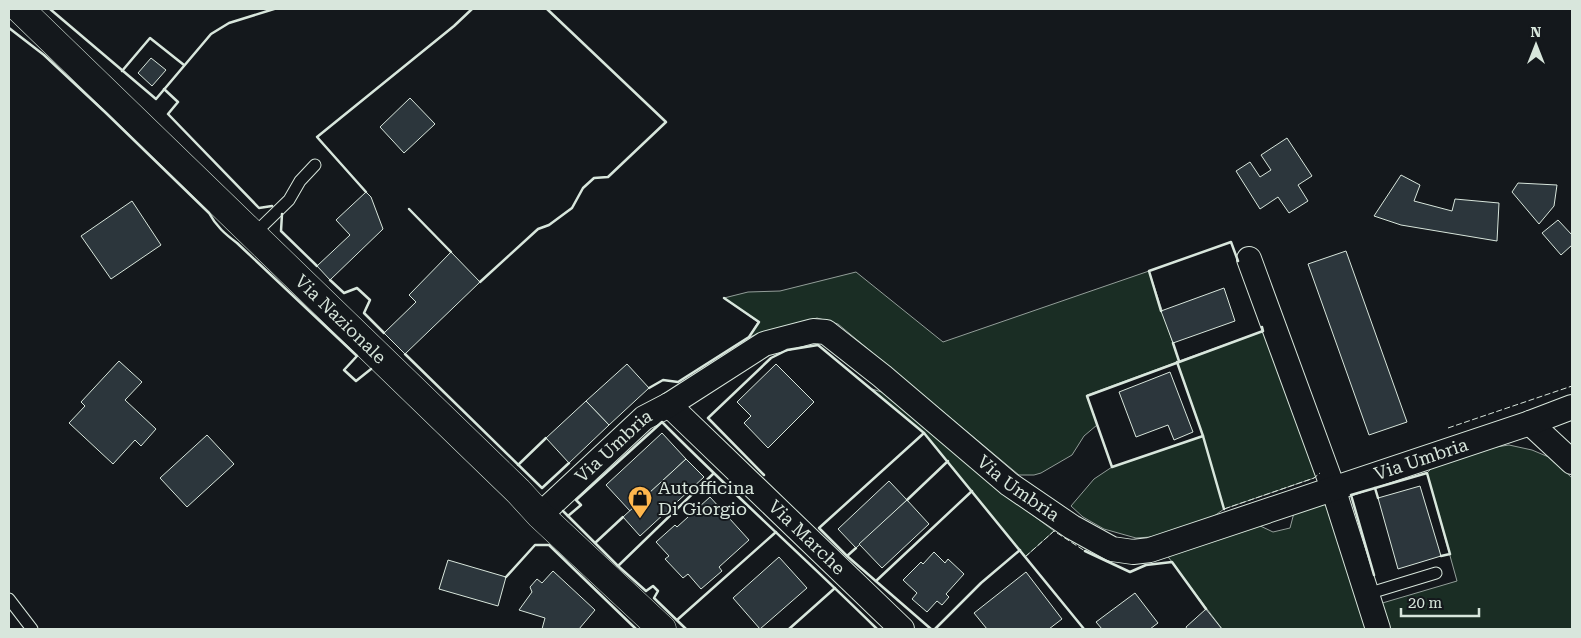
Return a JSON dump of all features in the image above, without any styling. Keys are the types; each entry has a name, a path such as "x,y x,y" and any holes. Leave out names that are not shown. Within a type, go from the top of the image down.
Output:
{"main road":[{"name":"Via Nazionale","path":"20,9 518,491 540,515 662,629"}],"street":[{"path":"1249,259 1333,488 1378,629"},
{"name":"Via Umbria","path":"540,515 644,418 668,406 764,344 813,331 826,332 882,376 1009,484 1072,527 1112,548 1133,552 1150,550 1530,423 1572,407"},
{"name":"Via Marche","path":"668,406 902,629"},
{"path":"1530,423 1572,462"}],"lane":[{"path":"253,235 289,200 300,180 315,165"},
{"path":"1367,594 1436,573"},
{"path":"9,599 32,629"}],"green space":[{"path":"1149,271 1179,361 1263,331 1321,472 1314,478 1224,509 1200,526 1151,537 1136,538 1104,529 1083,517 1071,506 1094,479 1112,467 1203,436 1177,362 1087,395 1097,425 1084,436 1072,455 1041,473 1019,475 838,324 817,318 749,337 758,322 724,298 748,292 780,291 856,272 943,342"},
{"path":"872,389 885,393 935,431 987,481 1054,531 1025,557 924,433"},
{"path":"1509,445 1532,450 1551,458 1572,478 1572,629 1387,629 1379,604 1457,581 1427,473 1437,463 1483,449"},
{"path":"1318,501 1329,507 1367,629 1222,629 1166,554 1254,523 1273,532 1290,528 1295,509"}],"building":[{"path":"151,58 166,70 152,86 138,73"},
{"path":"410,98 435,124 404,153 380,127"},
{"path":"1287,138 1312,176 1298,185 1308,201 1289,213 1278,197 1260,209 1236,171 1250,162 1260,177 1271,170 1261,155"},
{"path":"1401,175 1420,185 1414,201 1452,211 1455,199 1499,203 1497,241 1401,225 1374,216"},
{"path":"1518,183 1557,185 1554,206 1539,224 1512,192"},
{"path":"366,192 371,197 383,229 330,280 317,266 350,235 336,220"},
{"path":"132,201 161,245 111,279 81,236"},
{"path":"1558,220 1572,235 1572,245 1561,255 1542,233"},
{"path":"1346,251 1407,422 1369,435 1308,264"},
{"path":"451,252 480,282 405,354 384,333 416,302 409,295"},
{"path":"1224,288 1235,321 1173,343 1161,311"},
{"path":"119,361 142,382 125,400 156,429 141,446 135,440 113,464 69,423 85,406 81,402"},
{"path":"627,364 649,388 609,425 586,401"},
{"path":"776,364 814,402 768,448 744,423 751,416 737,402"},
{"path":"1170,372 1193,432 1174,440 1168,425 1136,437 1119,392"},
{"path":"586,401 609,425 569,463 546,438"},
{"path":"662,433 686,459 630,511 606,485"},
{"path":"207,435 234,464 187,507 160,478"},
{"path":"686,459 704,477 640,536 623,517"},
{"path":"889,481 907,500 856,548 838,529"},
{"path":"1420,486 1441,556 1398,569 1378,498"},
{"path":"710,497 749,540 719,567 722,571 701,589 688,574 683,578 665,559 669,556 656,542 675,525 677,527"},
{"path":"907,500 929,524 882,568 859,544"},
{"path":"934,552 945,563 948,559 964,574 946,594 949,597 942,605 937,601 927,612 912,599 917,593 903,580 921,562 923,564"},
{"path":"779,557 807,588 760,629 733,598"},
{"path":"448,560 506,577 498,606 439,589"},
{"path":"553,571 595,610 579,629 542,629 545,618 519,610 532,592 530,587 537,579 542,583"},
{"path":"1026,572 1062,619 1049,629 987,629 974,613"},
{"path":"1135,593 1158,623 1150,629 1102,629 1096,622"},
{"path":"1206,609 1222,629 1187,629 1186,627"}],"fence":[{"path":"1448,428 1572,386"},
{"path":"1224,509 1314,478 1320,473"},
{"path":"1025,557 1054,531 1085,551"}],"wall":[{"path":"50,9 156,99 211,34 229,23 274,9"},
{"path":"366,192 317,137 454,26 472,9"},
{"path":"480,282 538,229 549,225 572,208 583,188 594,178 608,177 666,122 547,9"},
{"path":"9,28 44,55 106,113 209,213 225,233 357,356 344,370 356,381 371,369"},
{"path":"122,71 150,38 184,65"},
{"path":"164,89 178,102 168,114 259,208 272,206"},
{"path":"409,209 451,252"},
{"path":"282,214 281,231 317,266"},
{"path":"1161,311 1149,271 1231,242 1238,261"},
{"path":"330,280 344,293 357,288 370,300 364,313 384,333"},
{"path":"649,388 663,380 678,382 749,337 759,322 724,298"},
{"path":"1203,436 1112,467 1087,396 1263,331 1262,327"},
{"path":"1173,343 1179,361"},
{"path":"764,475 708,418 771,358 787,350 818,345 924,433 1084,629"},
{"path":"405,354 542,488 569,463"},
{"path":"1177,362 1203,436 1224,509"},
{"path":"568,516 581,505 576,500 662,422 877,629"},
{"path":"924,433 819,528 847,556 931,629"},
{"path":"518,465 546,438"},
{"path":"907,500 948,461"},
{"path":"1374,575 1351,495 1427,473 1450,554 1441,556"},
{"path":"618,566 713,474"},
{"path":"1375,488 1378,498"},
{"path":"876,581 972,491"},
{"path":"563,511 646,591 653,586 658,591 654,598 686,629"},
{"path":"595,543 623,517"},
{"path":"677,620 776,532"},
{"path":"506,577 535,545 549,545 636,629"},
{"path":"847,556 856,548"},
{"path":"935,629 981,583 1020,550"},
{"path":"1085,551 1130,572 1146,565 1172,562 1206,609"},
{"path":"789,629 835,588"}],"place":[{"name":"Autofficina Di Giorgio","path":"640,519"}]}
